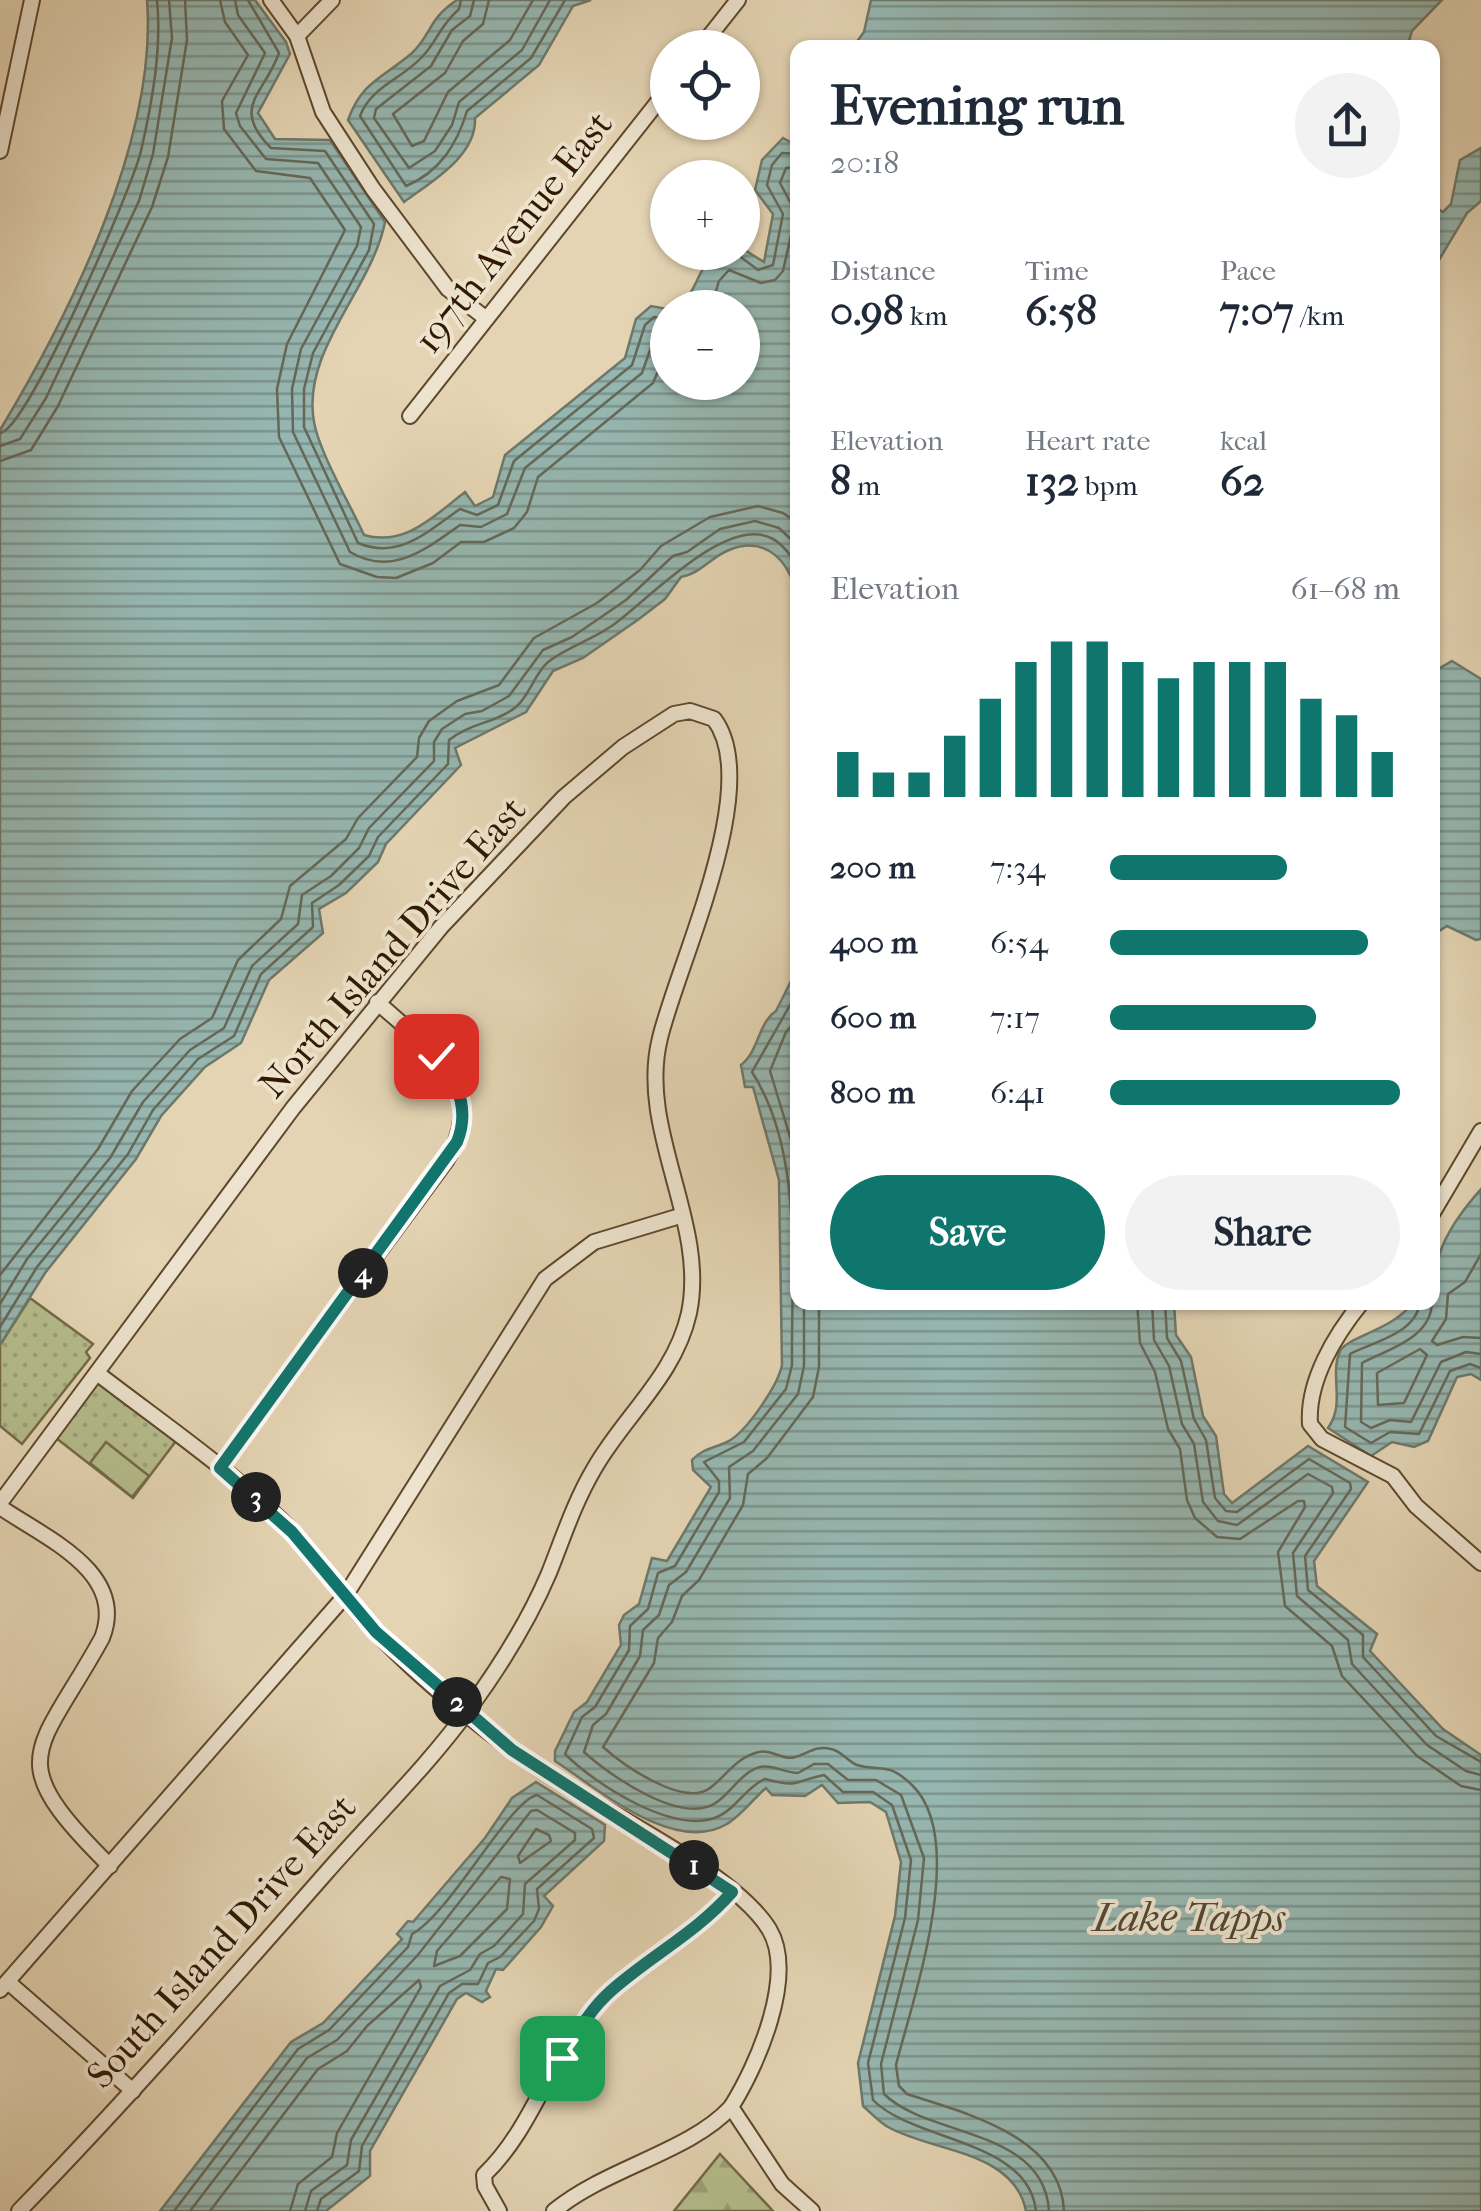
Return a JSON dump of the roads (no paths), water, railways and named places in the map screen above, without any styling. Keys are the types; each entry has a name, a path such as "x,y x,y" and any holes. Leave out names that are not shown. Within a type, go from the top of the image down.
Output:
{"street":[{"path":"0,150 32,0"},
{"path":"270,0 298,36 318,101 342,142 418,253 456,297 484,317"},
{"path":"298,36 332,0"},
{"path":"714,30 738,0"},
{"name":"197th Avenue East","path":"410,416 484,317 650,111"},
{"name":"North Island Drive East","path":"96,1374 293,1108 378,1002 502,860 595,770 674,714 690,712 714,719 729,746 730,792 697,929 666,1014 655,1063 660,1118 694,1277 684,1328 662,1376 588,1478 532,1606 468,1711"},
{"path":"220,1468 446,1160 460,1133 462,1106 452,1077 436,1056 378,1002"},
{"path":"1440,1200 1481,1131"},
{"path":"134,2091 4,1986 345,1596 545,1279 594,1242 680,1216"},
{"path":"1356,1310 1335,1340 1318,1375 1310,1424 1322,1439 1393,1476 1416,1506 1481,1563"},
{"path":"110,1866 47,1811 32,1789 25,1761 34,1737 102,1638 108,1619 105,1590 92,1571 0,1505 96,1374 220,1468 281,1520 376,1632 524,1759 732,1892 770,1930 779,1964 761,2048 731,2106 707,2127 590,2184 554,2211"},
{"name":"South Island Drive East","path":"19,2211 134,2091 468,1711"},
{"path":"498,2211 484,2175 514,2143 586,2018 610,1991 702,1925 732,1892"},
{"path":"731,2106 782,2184 812,2211"}],"water":[{"path":"147,0 255,0 286,42 290,54 258,113 275,139 330,140 385,222 367,271 327,345 313,395 314,422 336,479 364,535 379,538 418,527 465,492 475,506 493,497 505,455 625,358 636,319 650,307 650,400 760,400 760,290 692,290 702,270 760,270 773,214 760,197 762,160 783,138 790,142 790,576 782,562 765,549 742,546 729,550 681,577 665,599 583,658 553,671 526,712 455,748 461,765 386,844 378,862 346,893 319,909 323,933 269,980 241,1043 205,1067 161,1116 136,1159 45,1273 0,1345 0,430 80,279 124,166 139,109 147,53"},
{"path":"457,0 591,0 573,6 539,65 475,118 474,132 461,156 404,202 348,120 367,88 412,53 435,20"},
{"path":"871,0 1442,0 1412,31 1409,40 858,40 864,32"},
{"path":"1481,148 1481,201 1467,213 1440,258 1440,210 1443,212 1451,204 1460,160"},
{"path":"1452,661 1481,679 1481,939 1476,940 1447,926 1440,930 1440,668"},
{"name":"Lake Tapps","path":"790,983 790,1310 1174,1310 1176,1335 1191,1357 1203,1416 1216,1436 1224,1494 1232,1503 1308,1446 1368,1482 1314,1561 1317,1586 1377,1634 1370,1651 1443,1729 1481,1755 1481,2211 1026,2211 1018,2191 989,2164 888,2127 863,2106 858,2063 895,1916 901,1862 886,1812 870,1802 838,1803 822,1785 805,1796 772,1795 766,1788 725,1825 705,1832 683,1831 636,1814 555,1761 555,1751 574,1712 587,1702 621,1645 619,1625 624,1615 639,1604 652,1558 667,1561 711,1487 693,1470 692,1460 743,1429 768,1396 782,1365 779,1180 753,1087 745,1087 741,1065"},
{"path":"1481,1189 1481,1380 1471,1374 1457,1377 1428,1441 1414,1447 1392,1442 1371,1456 1328,1428 1336,1409 1340,1351 1406,1310 1440,1310 1440,1252 1460,1215"},
{"path":"536,1782 605,1825 604,1841 544,1896 553,1906 541,1927 503,1970 496,1969 486,1991 490,1997 482,2002 466,1993 457,1999 370,2151 370,2176 326,2211 160,2211 291,2042 323,2023 402,1939 397,1934 408,1921 413,1922 485,1838 512,1798"}]}
